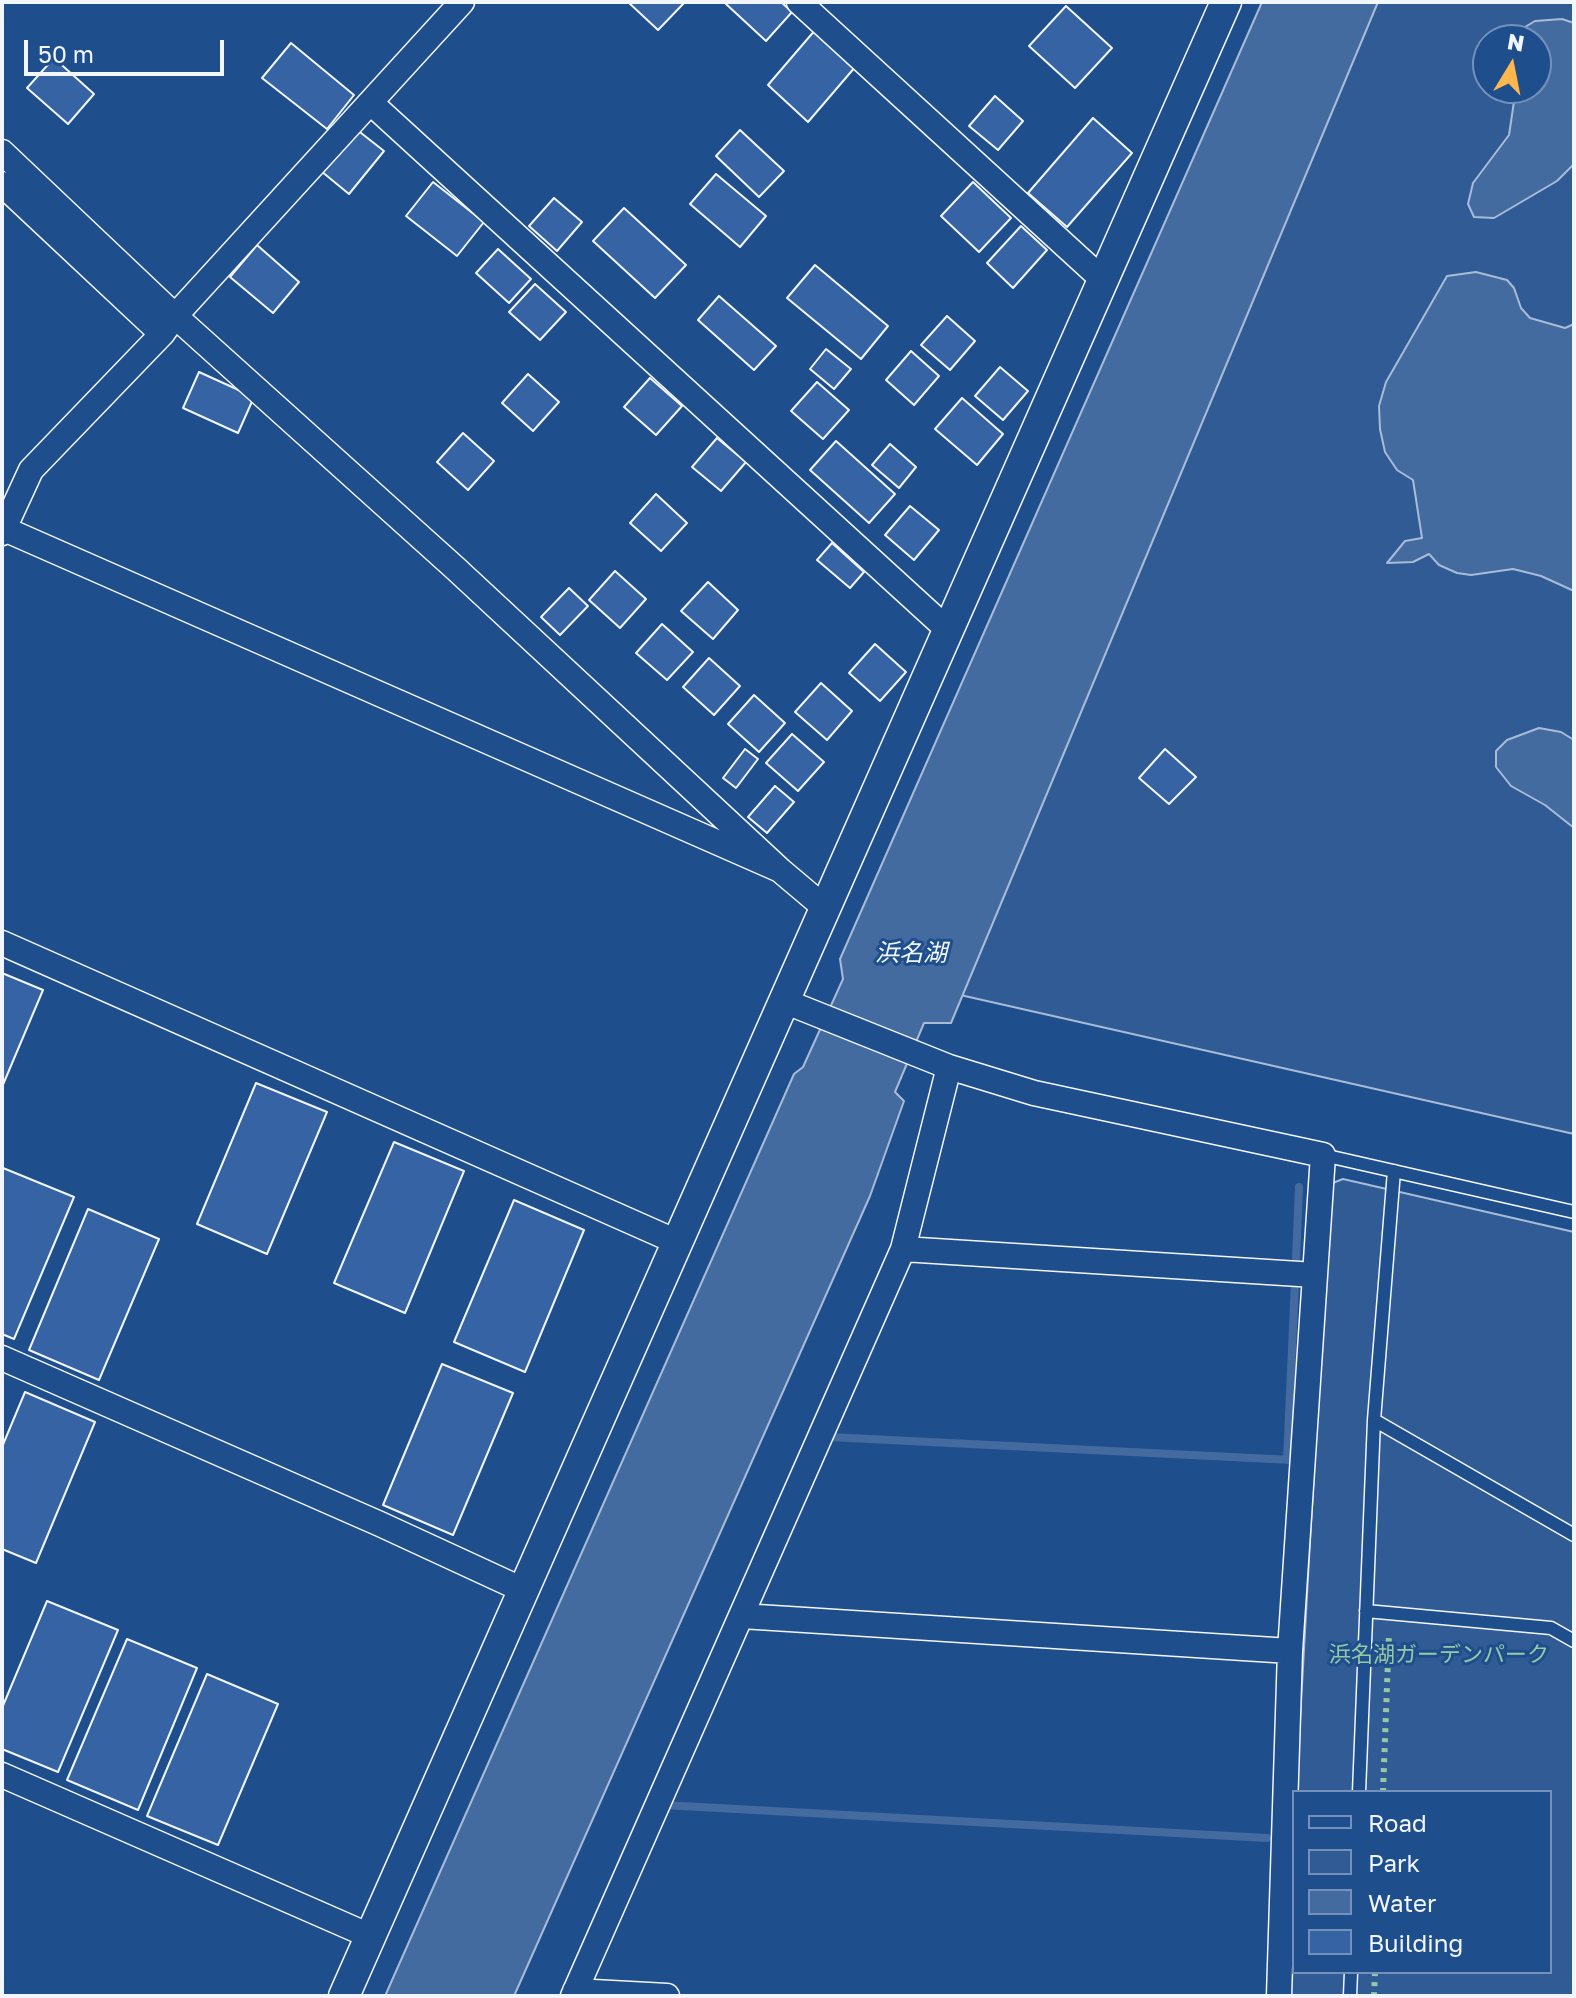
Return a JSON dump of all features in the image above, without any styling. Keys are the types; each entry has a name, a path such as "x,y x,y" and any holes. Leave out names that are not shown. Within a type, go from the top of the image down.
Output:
{"street":[{"path":"462,2 168,325 31,470 3,530 780,870"},
{"path":"799,2 1103,280"},
{"path":"344,1996 677,1242 791,1003 825,908 1226,2"},
{"path":"371,103 948,630"},
{"path":"2,152 168,325"},
{"path":"2,184 455,568 780,870 825,908"},
{"path":"2,943 677,1242"},
{"path":"791,1003 949,1067 1034,1093 1323,1155 1290,1651 1279,1996"},
{"path":"667,1996 574,1993 903,1249 949,1067"},
{"path":"903,1249 1315,1275"},
{"path":"2,1358 523,1590"},
{"path":"742,1616 1290,1651"},
{"path":"2,1775 370,1936"}],"lane":[{"path":"1323,1155 1574,1212"},
{"path":"1359,1790 1374,1420 1394,1171"},
{"path":"1374,1420 1574,1535"},
{"path":"1366,1611 1551,1628 1574,1641"},
{"path":"1350,1996 1351,1974"}],"green space":[{"path":"1331,2 1574,2 1574,1134 925,987"},
{"name":"浜名湖ガーデンパーク","path":"1343,1179 1574,1232 1574,1996 1284,1996 1292,1858 1292,1974 1552,1974 1552,1790 1296,1790 1330,1184"}],"water":[{"name":"浜名湖","path":"1262,2 1378,2 951,1023 924,1023 895,1092 904,1101 870,1196 514,1996 385,1996 794,1074 803,1067 843,979 840,959"},
{"path":"1562,19 1574,23 1574,164 1557,181 1494,218 1474,217 1468,204 1473,183 1509,135 1514,104 1552,104 1552,24 1530,24"},
{"path":"1476,272 1507,280 1514,288 1521,308 1530,318 1565,328 1574,324 1574,591 1541,576 1513,569 1471,575 1457,573 1439,565 1429,554 1413,562 1387,563 1405,541 1422,538 1413,480 1397,470 1385,452 1379,406 1386,382 1447,276"},
{"path":"1539,728 1561,732 1574,740 1574,828 1545,805 1511,786 1496,767 1496,751 1507,740"}],"building":[{"path":"628,2 685,2 658,30"},
{"path":"781,2 792,12 766,41 726,4"},
{"path":"1066,6 1112,48 1075,88 1029,46"},
{"path":"816,29 856,66 808,122 768,85"},
{"path":"291,43 354,95 327,129 262,78"},
{"path":"54,58 94,94 68,124 27,88"},
{"path":"995,96 1023,121 998,150 969,126"},
{"path":"1093,118 1132,153 1067,227 1028,193"},
{"path":"356,129 384,151 349,194 321,171"},
{"path":"740,130 784,171 759,197 716,156"},
{"path":"716,174 766,216 740,247 690,204"},
{"path":"433,182 484,222 457,256 406,216"},
{"path":"973,182 1011,218 979,252 941,216"},
{"path":"554,198 582,222 557,251 529,226"},
{"path":"624,208 686,265 655,298 593,241"},
{"path":"1021,226 1047,250 1013,288 987,263"},
{"path":"257,245 299,282 273,313 230,277"},
{"path":"498,249 531,279 509,303 476,273"},
{"path":"815,265 888,326 861,359 787,298"},
{"path":"535,284 566,312 540,340 509,312"},
{"path":"719,296 776,346 754,370 698,320"},
{"path":"947,316 975,341 950,370 921,345"},
{"path":"826,349 851,369 834,389 810,369"},
{"path":"911,351 939,376 914,405 886,380"},
{"path":"1000,367 1028,391 1003,420 975,396"},
{"path":"199,372 254,397 238,433 183,408"},
{"path":"528,374 559,402 533,431 502,403"},
{"path":"650,378 682,406 656,435 624,407"},
{"path":"817,382 849,410 823,439 791,411"},
{"path":"962,398 1003,434 977,465 935,429"},
{"path":"463,433 494,461 468,490 437,462"},
{"path":"717,438 746,462 721,491 692,467"},
{"path":"836,441 895,494 869,523 810,470"},
{"path":"890,444 916,467 899,488 872,465"},
{"path":"656,494 687,523 661,551 630,523"},
{"path":"910,506 939,530 914,560 885,535"},
{"path":"832,543 864,572 850,588 817,560"},
{"path":"615,571 646,599 620,628 589,600"},
{"path":"708,582 738,610 713,639 681,611"},
{"path":"569,588 588,606 560,635 541,617"},
{"path":"662,624 693,652 667,680 636,653"},
{"path":"875,644 906,672 880,701 849,673"},
{"path":"709,658 740,686 714,715 683,687"},
{"path":"821,683 852,711 827,740 795,712"},
{"path":"754,695 785,723 759,752 728,724"},
{"path":"792,734 824,762 798,791 766,763"},
{"path":"745,749 758,759 736,788 723,778"},
{"path":"1165,749 1196,777 1169,804 1139,778"},
{"path":"775,786 794,802 767,833 748,817"},
{"path":"2,973 43,990 2,1087"},
{"path":"256,1083 327,1112 267,1254 197,1224"},
{"path":"394,1142 464,1171 405,1313 334,1283"},
{"path":"3,1168 74,1197 14,1339 2,1334"},
{"path":"514,1200 584,1230 525,1372 454,1342"},
{"path":"88,1209 159,1239 99,1380 29,1350"},
{"path":"442,1364 513,1393 453,1535 383,1505"},
{"path":"25,1392 95,1422 36,1563 2,1549 2,1447"},
{"path":"47,1601 118,1630 58,1772 2,1749 2,1708"},
{"path":"127,1639 197,1668 138,1810 67,1780"},
{"path":"207,1674 278,1704 218,1845 147,1816"}],"waterway":[{"path":"1296,1260 1299,1187"},
{"path":"1287,1460 1295,1282"},
{"path":"829,1437 1292,1460"},
{"path":"663,1805 1267,1838"}],"hedge":[{"path":"1383,1790 1389,1633"},
{"path":"1374,1996 1375,1974"}]}
